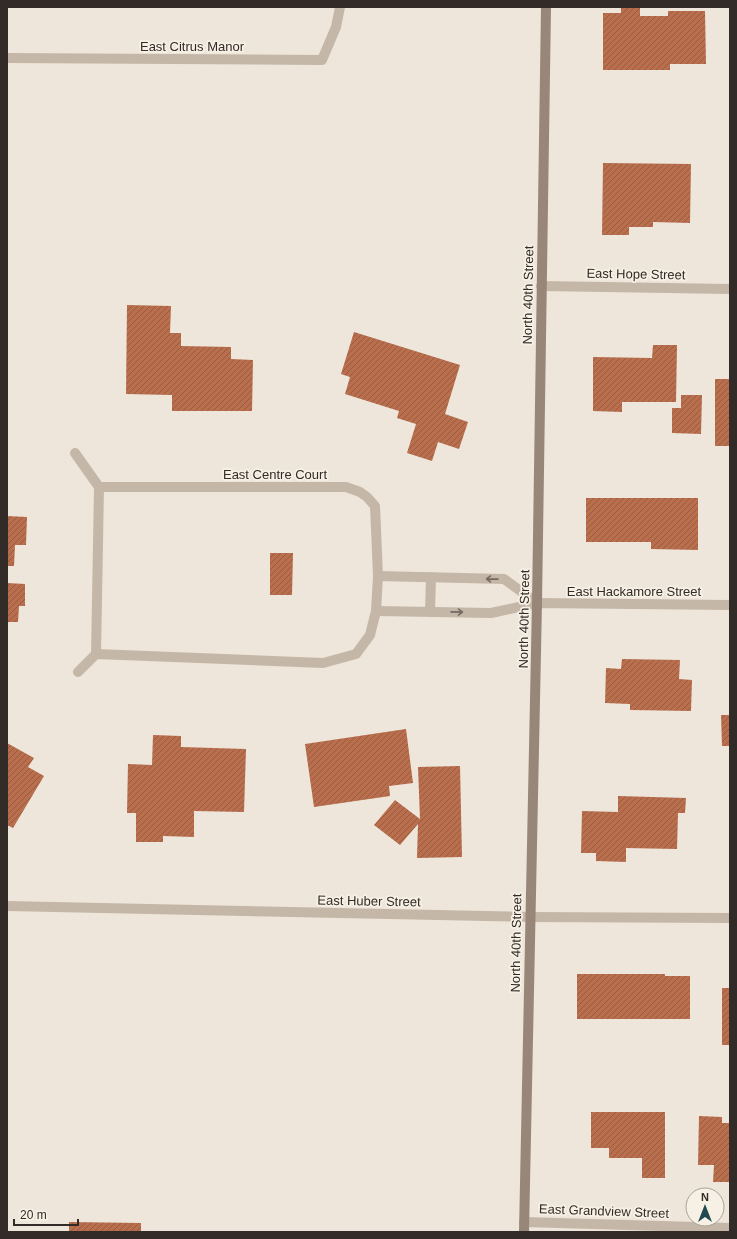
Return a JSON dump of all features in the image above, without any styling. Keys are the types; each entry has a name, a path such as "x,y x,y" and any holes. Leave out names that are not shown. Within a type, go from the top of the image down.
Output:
{"street":[{"name":"East Citrus Manor","path":"7,58 322,60 336,27 340,7"},
{"name":"North 40th Street","path":"524,1227 537,603 546,7"},
{"name":"East Hope Street","path":"541,286 730,289"},
{"path":"75,453 99,486 96,654 78,672"},
{"name":"East Centre Court","path":"96,654 323,663 356,654 370,635 376,611 378,576 375,506 367,496 346,486 99,486"},
{"path":"378,576 504,579 537,603"},
{"path":"430,612 431,577"},
{"path":"376,611 491,613 537,603"},
{"name":"East Hackamore Street","path":"537,603 730,605"},
{"name":"East Huber Street","path":"7,906 530,917 730,918"},
{"name":"East Grandview Street","path":"524,1227 730,1228"}],"building":[{"path":"621,7 640,7 640,16 668,16 668,11 705,11 706,64 670,64 670,70 603,70 603,13 621,13"},
{"path":"603,163 691,164 690,223 653,222 653,227 629,227 629,235 602,235"},
{"path":"127,305 171,306 170,333 181,333 181,346 231,347 231,359 253,360 252,411 172,411 172,395 126,394"},
{"path":"354,332 460,365 445,414 468,422 459,449 438,442 432,461 407,453 416,424 397,418 399,411 345,394 350,377 341,374"},
{"path":"653,345 677,345 676,402 622,402 622,412 593,411 593,357 652,358"},
{"path":"715,379 730,379 730,446 715,446"},
{"path":"681,395 702,395 701,434 672,433 672,408 681,408"},
{"path":"586,498 698,498 698,550 651,549 651,542 586,542"},
{"path":"7,516 27,517 26,545 15,545 14,566 8,566 8,571 7,571"},
{"path":"270,553 293,553 292,595 270,595"},
{"path":"7,583 25,584 25,606 19,606 18,622 7,622"},
{"path":"622,659 680,660 679,679 692,680 691,711 630,710 630,704 605,703 606,668 621,669"},
{"path":"721,715 730,715 730,746 722,746"},
{"path":"406,729 413,783 389,786 390,796 314,807 305,744"},
{"path":"153,735 181,736 181,747 246,749 244,812 194,811 194,837 163,836 163,842 136,842 136,813 127,813 128,764 152,765"},
{"path":"7,743 34,758 28,767 44,776 13,828 7,825"},
{"path":"460,766 462,857 417,858 418,824 400,845 374,825 395,800 420,819 418,767"},
{"path":"618,796 686,798 685,813 678,813 677,849 626,848 626,862 596,861 596,853 581,853 582,811 618,812"},
{"path":"577,974 665,974 665,976 690,976 690,1019 577,1019"},
{"path":"722,988 730,988 730,1045 722,1045"},
{"path":"591,1112 665,1112 665,1178 642,1178 642,1158 609,1158 609,1148 591,1148"},
{"path":"699,1116 722,1117 722,1123 730,1123 730,1182 713,1182 714,1165 698,1165"},
{"path":"69,1222 141,1223 141,1232 69,1232"}]}
